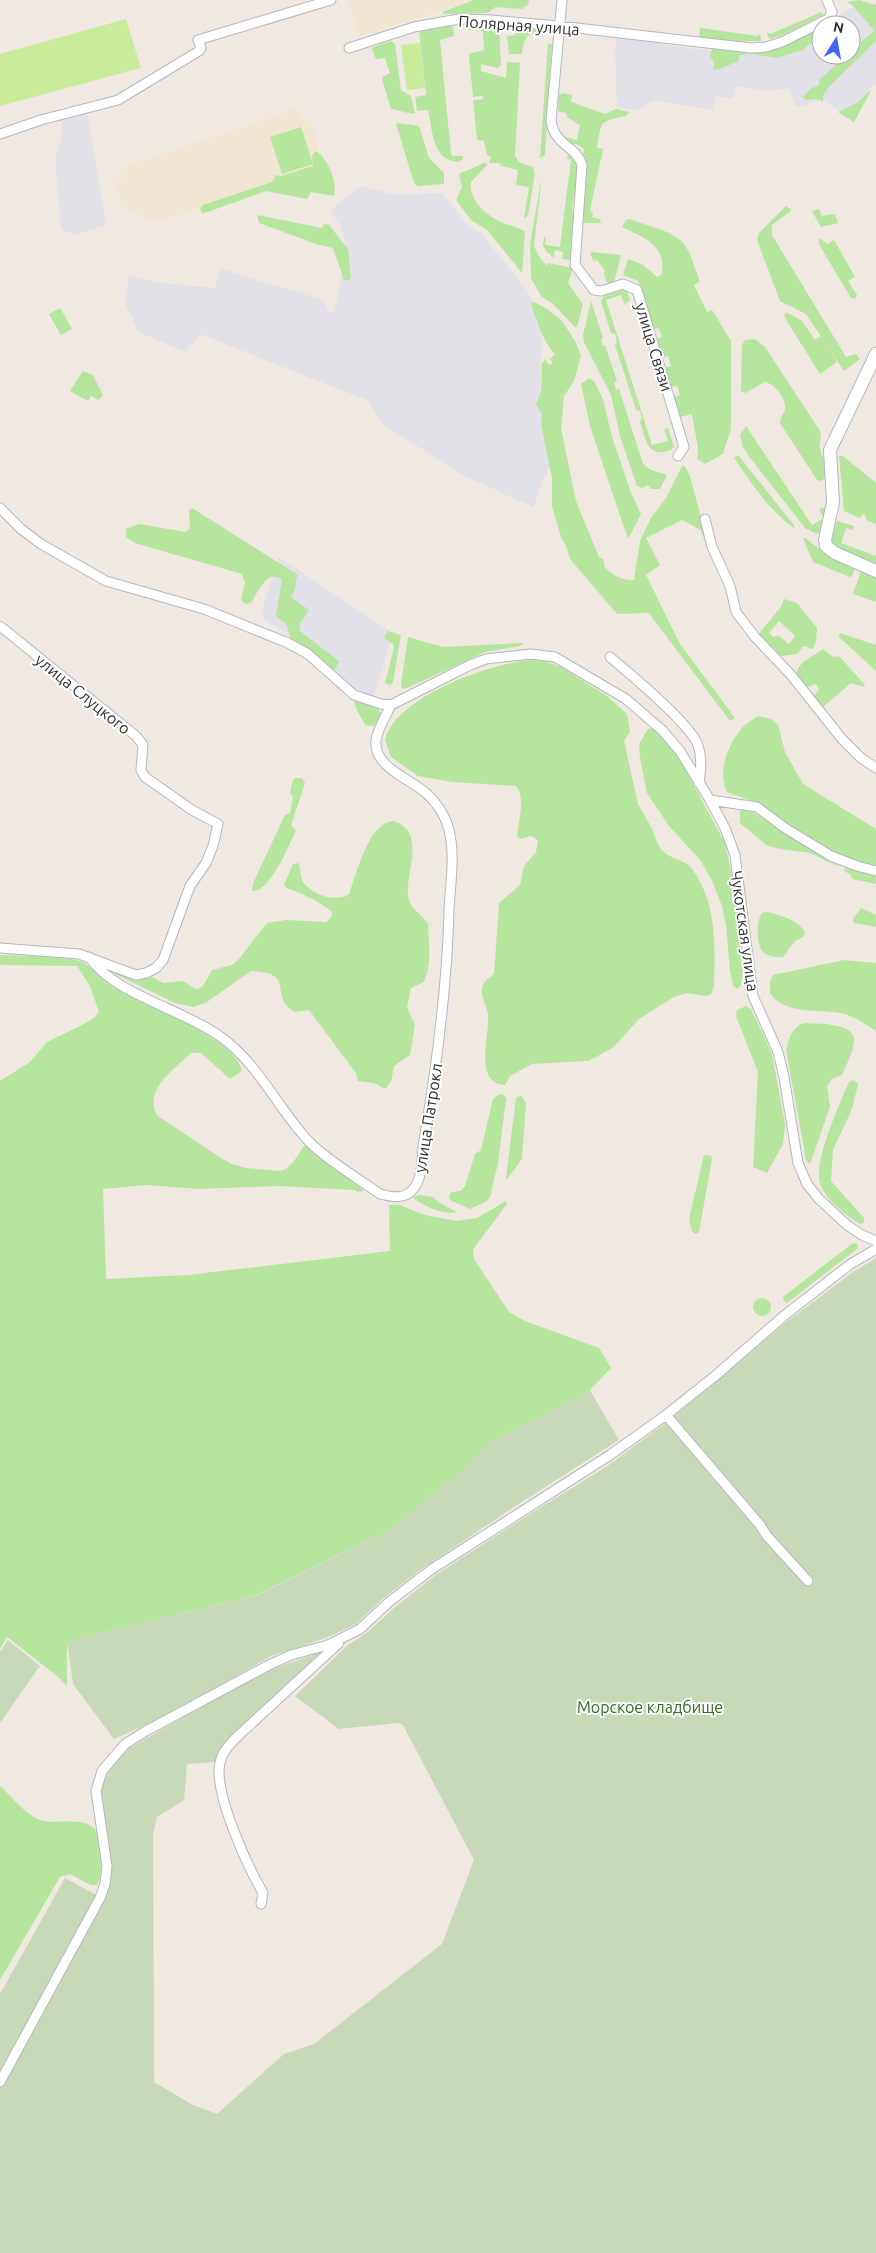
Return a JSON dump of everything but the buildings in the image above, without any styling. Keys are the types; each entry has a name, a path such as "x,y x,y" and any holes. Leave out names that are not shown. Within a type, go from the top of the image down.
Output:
{"street":[{"path":"0,134 41,120 118,100 199,51 198,40 331,0"},
{"name":"улица Связи","path":"562,0 551,120 554,133 580,158 582,165 575,265 594,290 602,291 623,284 637,290 684,447 678,456"},
{"name":"Полярная улица","path":"349,48 414,27 459,19 560,26 734,47 766,47 782,42 828,18 832,12 827,0"},
{"path":"876,354 830,450 833,502 825,540 826,546 835,553 876,571"},
{"path":"0,508 21,529 41,544 106,581 204,609 288,643 308,654 354,695 380,704 391,705"},
{"path":"705,519 712,547 730,586 736,612 755,637 791,675 842,739 861,758 876,768"},
{"name":"улица Слуцкого","path":"0,626 136,736 143,746 141,770 145,777 192,810 218,824 214,846 206,863 190,886 164,960 151,971 136,974 89,956"},
{"name":"Чукотская улица","path":"391,705 453,673 486,659 531,654 555,657 626,699 671,739 710,800 725,828 735,855 753,996 779,1058 798,1163 807,1184 819,1199 847,1225 876,1241"},
{"path":"610,657 638,680 693,737 702,760 699,782"},
{"name":"улица Патрокл","path":"89,956 97,968 116,982 210,1030 229,1042 254,1071 306,1139 360,1180 380,1194 392,1197 410,1193 420,1172 441,1033 447,975 451,849 447,825 437,805 426,793 383,762 377,750 376,740 391,705"},
{"path":"710,800 757,807 785,828 831,856 876,871"},
{"path":"0,948 33,949 89,956"},
{"path":"0,2082 87,1924 105,1884 107,1866 96,1791 98,1780 108,1762 125,1744 237,1681 291,1655 328,1645 360,1629 389,1602 432,1569 610,1455 666,1415 715,1376 784,1315 849,1265 876,1249"},
{"path":"666,1415 760,1525 772,1542 808,1581"},
{"path":"261,1904 263,1893 250,1871 235,1836 221,1788 220,1760 234,1740 345,1638"}],"shaded area":[{"path":"348,0 474,0 359,37"},
{"path":"850,8 870,9 876,13 876,82 870,88 854,120 822,100 796,107 789,88 763,91 737,86 733,99 716,96 713,110 654,100 636,111 617,107 615,48 617,36 687,48 776,56 803,47 811,40 811,65 861,65 861,15 841,15"},
{"path":"298,108 302,120 311,120 323,168 158,222 122,209 115,182 123,178 120,169"},
{"path":"87,113 106,225 75,235 61,229 55,158 61,142 62,117"},
{"path":"360,186 397,195 442,193 468,225 482,234 526,289 542,319 540,395 550,464 533,507 460,474 380,422 369,401 200,334 186,352 139,332 125,303 129,276 162,283 215,288 221,269 324,300 328,311 334,313 347,250 341,227 330,211"},
{"path":"279,557 393,633 373,698 361,694 340,679 300,641 263,619 262,610"}],"green space":[{"path":"474,0 529,0 528,5 521,9 495,7 488,13 445,14 442,12"},
{"path":"859,0 876,5 876,41 861,56 861,42 873,32 873,29 851,4 846,2"},
{"path":"811,17 811,21 780,36 769,39 767,32 770,34"},
{"path":"126,19 141,68 0,106 0,54"},
{"path":"469,24 499,26 501,65 498,68 481,64 481,71 506,78 507,62 520,63 515,156 520,163 533,167 535,173 528,216 524,218 529,187 516,185 518,170 501,166 499,163 489,163 491,157 487,155 484,141 477,140 473,100 483,99 483,96 473,97 469,55 484,50 483,31 468,30"},
{"path":"453,27 454,36 440,40 451,154 453,156 463,156 463,159 458,162 449,160 438,150 428,110 417,111 415,97 426,95 419,31"},
{"path":"517,27 550,29 551,32 550,34 537,33 529,35 524,41 522,54 509,54 507,36 515,35"},
{"path":"700,28 758,36 760,33 761,41 734,41 699,37"},
{"path":"811,31 811,43 803,50 777,58 745,53 745,55 739,55 738,62 713,70 714,61 710,58 712,49 759,52 768,51 792,42"},
{"path":"391,41 395,44 401,90 411,96 415,113 413,114 391,109 382,79 382,77 390,73 385,58 376,59 372,50 373,47"},
{"path":"420,43 425,88 407,90 401,45"},
{"path":"548,43 552,45 545,155 540,158"},
{"path":"836,65 851,65 828,88 823,95 823,102 818,99 806,100 803,97 810,89 819,85 819,80"},
{"path":"872,89 854,122 838,112 857,103"},
{"path":"563,93 572,95 571,102 605,114 616,109 629,112 626,116 606,121 601,127 597,148 603,149 590,211 593,212 592,217 600,219 601,223 583,223 583,190 587,164 583,155 584,149 577,144 571,144 562,136 577,140 580,125 568,118 566,113 558,111 559,95"},
{"path":"396,124 419,126 429,158 444,173 444,184 418,186 414,183"},
{"path":"301,127 313,164 282,174 270,137"},
{"path":"316,151 324,159 331,171 335,184 334,196 311,192 307,199 266,191 202,214 200,208 203,205 272,182 276,175 281,176 313,166 312,156"},
{"path":"568,154 577,162 578,168 572,209 575,214 571,260 562,259 563,252 555,250 554,258 546,251 543,245 544,237 546,237 545,245 560,247 571,160 567,159"},
{"path":"484,163 488,164 471,182 472,195 485,212 503,223 525,232 522,273 487,230 471,220 456,200 462,187 459,174"},
{"path":"542,176 534,246 538,255 547,266 548,263 573,268 568,283 583,304 577,327 553,304 541,296 531,278 530,244"},
{"path":"786,206 792,210 772,225 772,235 846,357 856,354 860,359 844,371 806,314 780,301 757,240 759,233"},
{"path":"819,209 822,216 835,214 838,223 821,227 812,211"},
{"path":"257,215 322,228 324,224 329,225 348,249 351,277 349,280 344,280 333,248 316,244 259,223"},
{"path":"630,219 663,230 675,236 684,244 690,254 700,282 694,285 707,312 712,310 731,341 731,429 723,454 705,464 697,459 698,448 692,414 680,417 674,397 680,395 677,386 671,387 665,368 671,366 668,356 662,358 656,339 662,337 659,328 653,329 638,281 623,275 628,259 643,265 657,277 662,274 661,256 652,243 622,227 626,220"},
{"path":"820,238 827,244 834,240 855,277 848,281 857,295 855,299 851,298 818,243"},
{"path":"592,252 621,255 614,282 607,283 605,271 597,260 594,262 590,254"},
{"path":"624,290 627,291 630,300 625,305 621,295 606,300 652,445 668,441 664,429 668,428 674,447 668,451 657,452 647,443 640,422 642,419 640,411 636,410 615,345 617,342 615,334 611,333 601,301 604,296"},
{"path":"591,301 603,338 601,340 603,346 605,345 617,381 614,383 616,390 619,389 643,464 651,470 667,475 660,489 651,489 648,485 642,488 637,486 620,436 611,395 584,342 583,335"},
{"path":"534,302 547,309 562,321 575,341 581,356 574,381 564,396 561,428 576,501 599,557 604,560 604,566 610,572 621,578 634,580 640,541 651,518 666,498 682,466 685,466 690,476 708,544 706,544 701,530 682,520 646,538 660,565 646,575 680,644 735,718 730,721 651,616 648,613 617,614 570,559 561,538 552,506 552,478 541,424 542,414 536,405 541,391 542,364 545,359 549,365 553,363 550,359 555,354 547,344 541,331 531,304"},
{"path":"60,308 72,329 61,335 49,314"},
{"path":"786,312 802,321 815,340 821,336 837,362 820,374 788,323 784,315"},
{"path":"755,339 765,347 820,431 820,448 827,472 827,477 821,481 817,480 780,423 785,405 782,396 776,388 765,382 745,393 741,392 742,345 745,340"},
{"path":"83,371 93,375 103,395 98,400 91,396 88,401 70,391"},
{"path":"589,378 594,381 603,399 612,437 631,493 641,514 628,539 590,426 581,384"},
{"path":"746,426 812,525 824,518 819,510 823,507 827,513 820,533 817,534 805,528 748,455 743,447 740,435"},
{"path":"738,455 794,525 794,528 776,513 761,496 734,458"},
{"path":"839,456 843,456 876,483 876,524 866,520 866,516 863,514 860,518 844,511"},
{"path":"192,508 298,575 291,597 309,610 300,624 300,631 339,661 335,669 332,670 310,650 290,639 287,625 276,616 282,580 277,577 267,579 251,603 246,604 241,600 245,582 242,574 135,543 126,537 126,529 139,524 186,532 190,528 189,510"},
{"path":"837,521 854,526 853,530 846,528 841,543 876,556 876,566 833,545 831,541"},
{"path":"803,538 826,554 855,568 852,576 850,577 813,562"},
{"path":"861,571 876,577 876,602 853,594"},
{"path":"784,599 797,603 817,628 813,649 803,646 798,654 781,656 760,638 760,632 781,607","holes":["779,621 795,636 789,644 779,636 773,637 769,633"]},
{"path":"388,631 401,635 393,682 390,685 385,683 394,648 393,644 384,638"},
{"path":"840,633 876,645 876,671 839,637"},
{"path":"408,637 443,647 524,643 520,646 485,652 405,689 401,687 401,684"},
{"path":"823,649 833,657 839,656 865,685 864,687 851,683 823,707 813,697 819,689 816,684 805,688 794,675 802,663"},
{"path":"531,660 545,661 561,667 607,696 627,714 630,732 624,741 638,804 660,848 666,854 690,866 706,896 713,925 714,985 712,993 707,996 686,993 674,997 639,1019 614,1047 588,1061 532,1064 510,1076 505,1085 495,1082 489,1076 486,1067 488,1015 482,996 482,989 488,978 494,974 499,903 520,885 524,866 536,852 538,840 531,836 522,839 517,837 521,797 516,786 452,782 418,776 391,757 385,740 393,724 406,710 425,697 470,675"},
{"path":"354,700 378,709 382,715 380,720 373,726 365,725"},
{"path":"758,716 771,719 778,725 785,752 803,784 876,829 876,867 859,863 833,851 789,826 760,804 727,792 723,776 728,750 742,728"},
{"path":"652,728 662,736 677,754 725,843 733,881 743,972 741,985 737,989 733,985 730,971 726,925 722,906 713,883 701,861 669,826 647,793 639,744 648,729"},
{"path":"302,778 305,783 291,825 296,830 271,878 258,890 252,891 253,883 285,815 290,813 293,797 290,793 293,780"},
{"path":"746,809 839,867 810,853 766,845 740,823 740,811"},
{"path":"393,821 404,827 410,835 412,857 408,893 410,903 428,924 429,953 427,975 424,982 411,988 407,1008 415,1025 410,1055 394,1066 391,1082 385,1089 374,1083 358,1081 356,1073 309,1010 295,1012 287,1005 278,980 274,976 251,971 207,1002 194,1007 175,1003 111,972 112,970 152,977 164,983 183,981 197,990 203,986 212,970 232,965 238,960 267,923 286,920 326,922 331,918 332,912 316,901 286,888 284,885 293,864 298,863 303,882 312,891 331,898 344,897 349,894 370,839 384,824"},
{"path":"845,868 876,876 876,884 852,879 851,875 844,871"},
{"path":"861,908 876,915 876,927 854,923 853,919"},
{"path":"767,912 794,921 805,933 803,937 795,941 783,957 768,955 760,945 758,936 759,921 762,913"},
{"path":"0,955 51,957 83,962 113,987 186,1023 223,1046 236,1059 242,1071 230,1079 201,1053 191,1053 162,1081 154,1098 154,1107 158,1116 221,1158 246,1168 280,1171 286,1169 304,1146 307,1146 363,1190 358,1192 355,1190 278,1186 199,1189 146,1185 103,1189 106,1279 188,1275 390,1251 389,1205 400,1205 425,1215 456,1221 477,1218 506,1201 507,1204 474,1248 474,1259 509,1312 525,1321 599,1348 611,1368 590,1390 486,1445 463,1470 390,1529 257,1595 67,1641 67,1686 7,1637 0,1649 0,1081 30,1062 47,1042 84,1024 94,1018 99,1012 90,986 77,966 0,965"},
{"path":"844,960 876,963 876,1031 845,1014 792,1008 776,1000 770,993 770,982 773,975"},
{"path":"746,1006 751,1009 772,1054 785,1124 783,1144 767,1173 753,1167 758,1072 736,1016 737,1010"},
{"path":"804,1023 841,1027 852,1034 854,1040 842,1075 832,1079 827,1086 830,1107 810,1164 806,1160 786,1050 792,1034"},
{"path":"853,1080 858,1084 852,1109 833,1150 831,1181 864,1218 864,1223 860,1224 831,1201 820,1183 819,1173 820,1161 828,1132 849,1082"},
{"path":"500,1094 504,1095 506,1099 498,1163 490,1197 487,1201 470,1209 450,1200 449,1197 451,1192 461,1191 465,1186 475,1154 481,1150 493,1099"},
{"path":"521,1095 526,1103 522,1159 507,1179 516,1098"},
{"path":"704,1155 711,1156 712,1159 699,1232 695,1234 692,1231 689,1219"},
{"path":"419,1195 433,1197 438,1202 457,1212 451,1213 429,1207 414,1199 413,1197"},
{"path":"853,1243 858,1244 857,1249 787,1303 784,1301 783,1297"},
{"name":"Морское кладбище","path":"876,1258 876,2253 0,2253 0,1994 65,1878 105,1900 108,1885 101,1792 111,1768 128,1749 257,1675 323,1651 226,1745 215,1762 187,1764 184,1800 157,1817 153,1834 154,2082 191,2104 217,2114 284,2054 314,2044 442,1944 474,1860 403,1725 398,1723 339,1729 295,1696 348,1645 368,1632 395,1607 437,1574 606,1467 667,1422 789,1320 853,1272"},
{"path":"762,1298 768,1301 771,1307 768,1313 762,1316 756,1313 753,1307 756,1301"},
{"path":"590,1390 619,1440 423,1568 381,1600 356,1624 326,1638 271,1656 179,1710 114,1739 73,1684 67,1641 258,1595 390,1529 463,1470 486,1445"},
{"path":"8,1640 40,1666 0,1723 0,1652"},
{"path":"0,1786 23,1809 38,1819 52,1822 82,1823 94,1828 97,1832 101,1848 101,1875 96,1885 91,1885 70,1874 60,1877 0,1980"}]}
